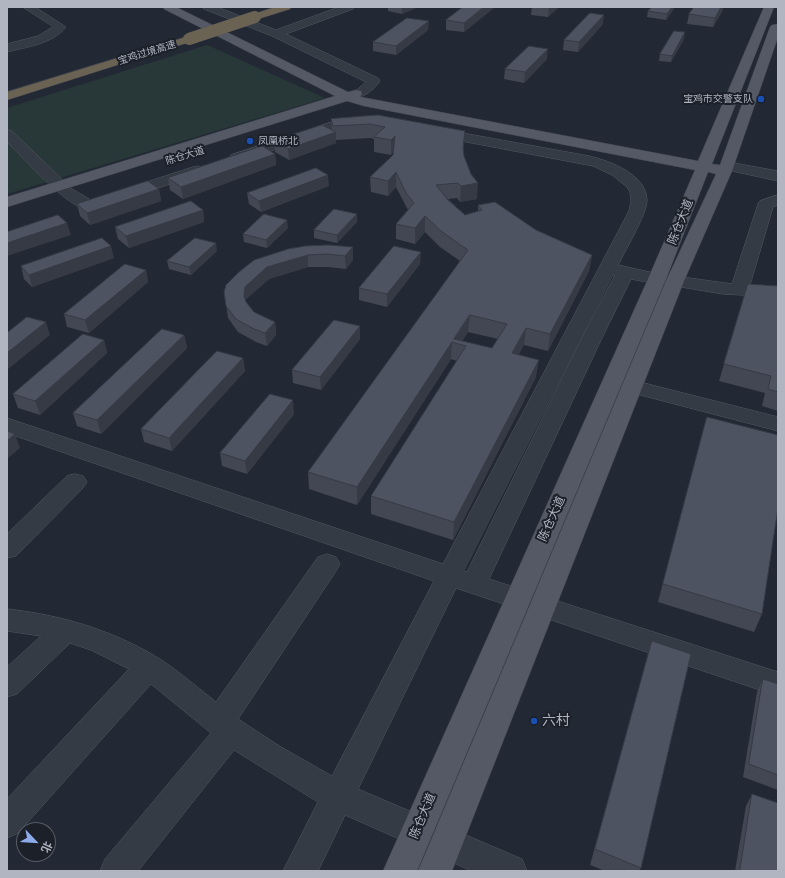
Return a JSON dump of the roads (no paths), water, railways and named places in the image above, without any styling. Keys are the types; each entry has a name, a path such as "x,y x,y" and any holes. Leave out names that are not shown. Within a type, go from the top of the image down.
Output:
{"highway":[{"name":"宝鸡过境高速","path":"250,16 269,7"},
{"name":"宝鸡过境高速","path":"10,93 250,16 286,7"}],"main road":[{"path":"168,7 360,97"},
{"path":"181,7 360,97"},
{"name":"陈仓大道","path":"715,166 769,7"},
{"name":"陈仓大道","path":"400,871 517,599 666,280 778,19"},
{"name":"陈仓大道","path":"7,211 64,189 360,97 715,166"},
{"path":"7,202 64,189"},
{"name":"陈仓大道","path":"440,857 632,386 666,280"}],"street":[{"path":"7,48 44,38 60,27 28,7"},
{"path":"208,7 276,34 374,82 360,97"},
{"path":"276,34 349,7"},
{"path":"7,134 64,189 89,206 344,122 373,123"},
{"path":"300,871 338,796 462,580 590,342 640,206 640,200 636,188 625,176 609,167 590,160 418,129"},
{"path":"715,166 778,176"},
{"path":"739,290 766,204 778,200"},
{"path":"617,270 666,280 739,290 778,292"},
{"path":"632,386 778,424"},
{"path":"7,424 517,599 778,684"},
{"path":"7,549 75,482"},
{"path":"117,871 225,726 327,564"},
{"path":"7,620 65,630 101,642 128,655 149,668 257,749 338,796 417,830 440,857 510,871"},
{"path":"7,685 65,630"},
{"path":"7,822 149,668"}],"place":[{"name":"宝鸡市交警支队","path":"761,99"},
{"name":"凤凰桥北","path":"250,141"},
{"name":"六村","path":"534,721"}]}
